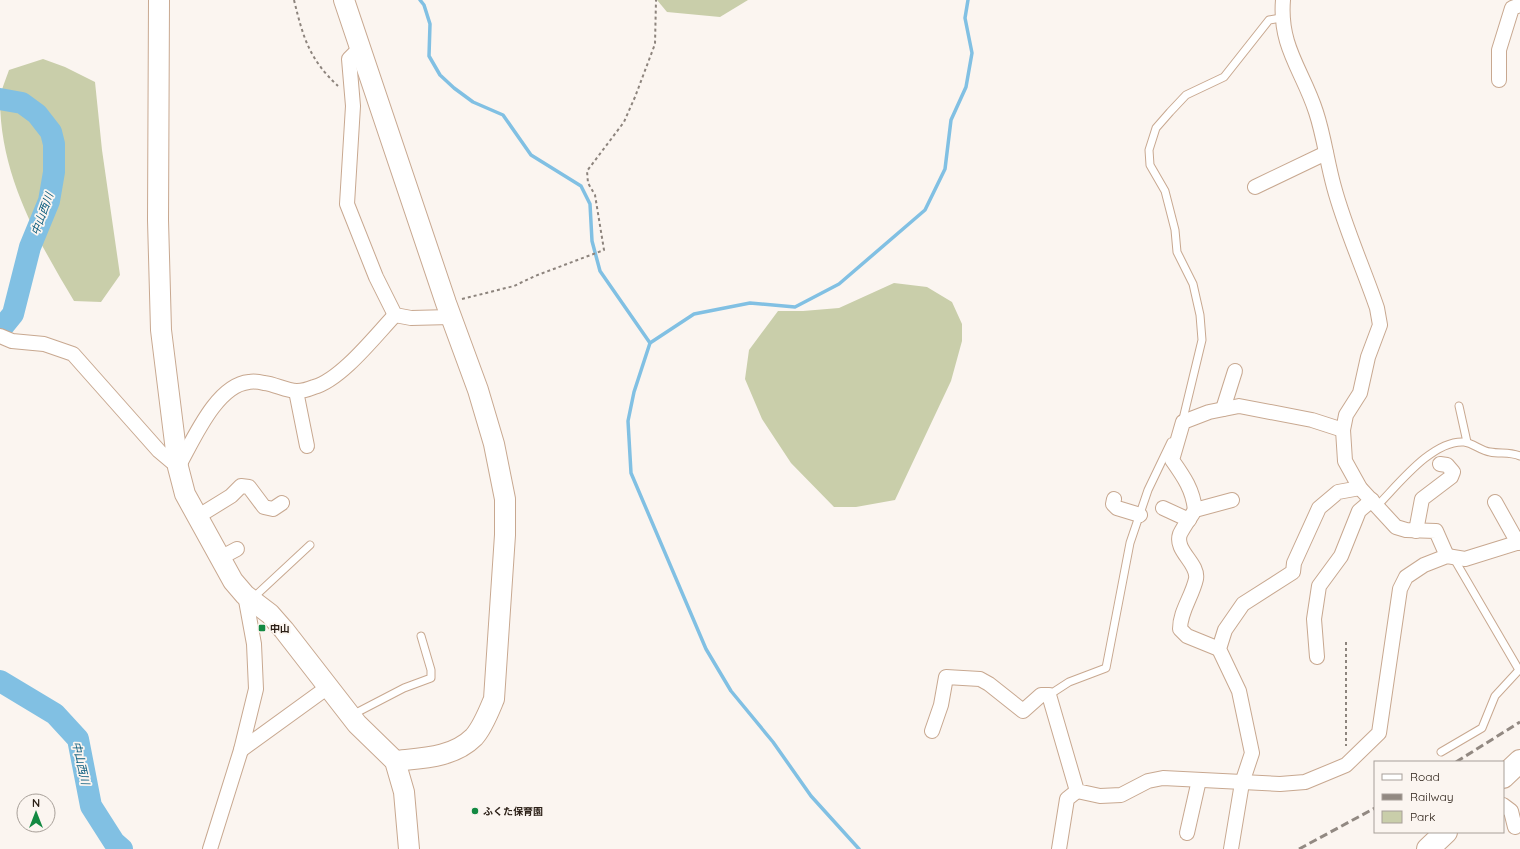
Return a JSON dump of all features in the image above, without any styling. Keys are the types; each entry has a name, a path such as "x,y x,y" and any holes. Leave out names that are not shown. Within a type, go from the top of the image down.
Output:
{"highway":[{"path":"1428,849 1445,833"}],"street":[{"path":"159,0 158,204 161,330 178,467 185,494 197,517 229,553 233,581 248,598 270,614 350,716 395,761 404,792 409,849"},
{"path":"344,0 449,310 478,390 494,444 505,499 505,535 494,699 484,722 474,737 454,750 433,757 395,761"},
{"path":"1283,0 1281,18 1284,36 1296,69 1316,112 1334,188 1375,302 1380,325 1368,357 1360,393 1346,415 1343,430 1345,461 1360,488 1396,528 1416,531 1436,531 1450,557"},
{"path":"1499,80 1499,50 1512,8 1520,5"},
{"path":"360,48 349,60 353,106 347,204 376,277 395,314 411,318 449,310"},
{"path":"1255,187 1326,153"},
{"path":"178,467 211,410 221,397 232,388 249,382 273,384 296,391 316,387 340,372 363,350 395,314"},
{"path":"6,338 44,344 73,354 159,451 178,467"},
{"path":"1223,409 1235,371"},
{"path":"296,391 308,446"},
{"path":"1231,849 1242,782 1252,753 1239,690 1219,649 1187,636 1180,629 1180,619 1196,578 1194,568 1179,543 1180,534 1192,515 1193,495 1187,482 1172,460 1183,422 1209,412 1239,406 1312,420 1343,430"},
{"path":"1416,531 1422,498 1451,477 1453,472 1447,465 1440,464"},
{"path":"197,517 230,496 239,481 249,487 264,506 273,508 282,503"},
{"path":"1219,649 1225,630 1243,604 1293,572 1294,563 1318,508 1338,492 1360,488"},
{"path":"1114,499 1113,504 1117,508 1140,514"},
{"path":"1163,508 1192,515 1232,500"},
{"path":"1077,791 1100,796 1121,795 1148,781 1163,778 1280,784 1305,782 1346,765 1379,733 1400,589 1406,577 1424,565 1450,557 1465,559 1519,542 1495,502"},
{"path":"1317,657 1314,619 1319,586 1341,556 1359,510 1374,503"},
{"path":"210,849 241,750 256,689 254,644 248,598"},
{"path":"932,731 941,705 946,677 980,679 989,684 1023,711 1041,695 1049,695 1077,791"},
{"path":"241,750 328,687"},
{"path":"1187,833 1199,780"},
{"path":"1059,849 1067,799 1077,791"},
{"path":"1504,805 1511,811 1515,827"}],"lane":[{"path":"1049,695 1069,682 1106,668 1130,543 1148,490 1183,422 1202,340 1200,315 1192,284 1177,252 1175,230 1165,191 1150,165 1149,150 1156,128 1186,95 1224,77 1269,20 1281,18"},
{"path":"1459,406 1467,442"},
{"path":"1374,503 1424,459 1439,448 1456,442 1467,442 1488,452 1503,452 1520,456"},
{"path":"248,598 310,545"},
{"path":"1441,752 1482,728 1495,696 1519,670 1450,557"},
{"path":"350,716 404,688 431,678 431,670 421,636"}],"path":[{"path":"294,0 303,35 312,57 325,75 340,88"},
{"path":"449,310 603,251 595,195 588,183 587,171 624,122 635,97 655,44 656,0"},
{"path":"1346,642 1346,765"}],"green space":[{"path":"657,0 748,0 720,17 667,12"},
{"path":"43,59 65,67 95,82 102,150 120,275 101,302 74,301 34,230 23,205 6,154 0,99 2,88 9,70"},
{"path":"894,283 927,287 952,302 962,324 962,341 951,381 895,500 856,507 834,507 791,463 762,419 745,379 749,350 778,311 803,311 839,308"}],"waterway":[{"path":"420,0 424,5 430,24 429,56 440,75 473,102 503,115 531,155 581,186 590,204 592,241 600,271 650,343"},
{"path":"859,849 811,796 773,742 731,691 706,649 631,473 628,421 634,392 650,343 694,314 750,303 795,307 839,284 925,210 945,169 951,120 966,87 972,53 965,18 968,0"},
{"name":"中山西川","path":"0,99 22,103 37,114 51,132 54,144 54,172 49,201 30,247 13,314 0,330"},
{"name":"中山西川","path":"0,681 55,714 78,739 91,806 114,842 122,849"}],"railway":[{"path":"1458,761 1520,722"},
{"path":"1299,849 1374,809"}],"place":[{"name":"中山","path":"262,628"},
{"name":"ふくた保育園","path":"475,811"}]}
